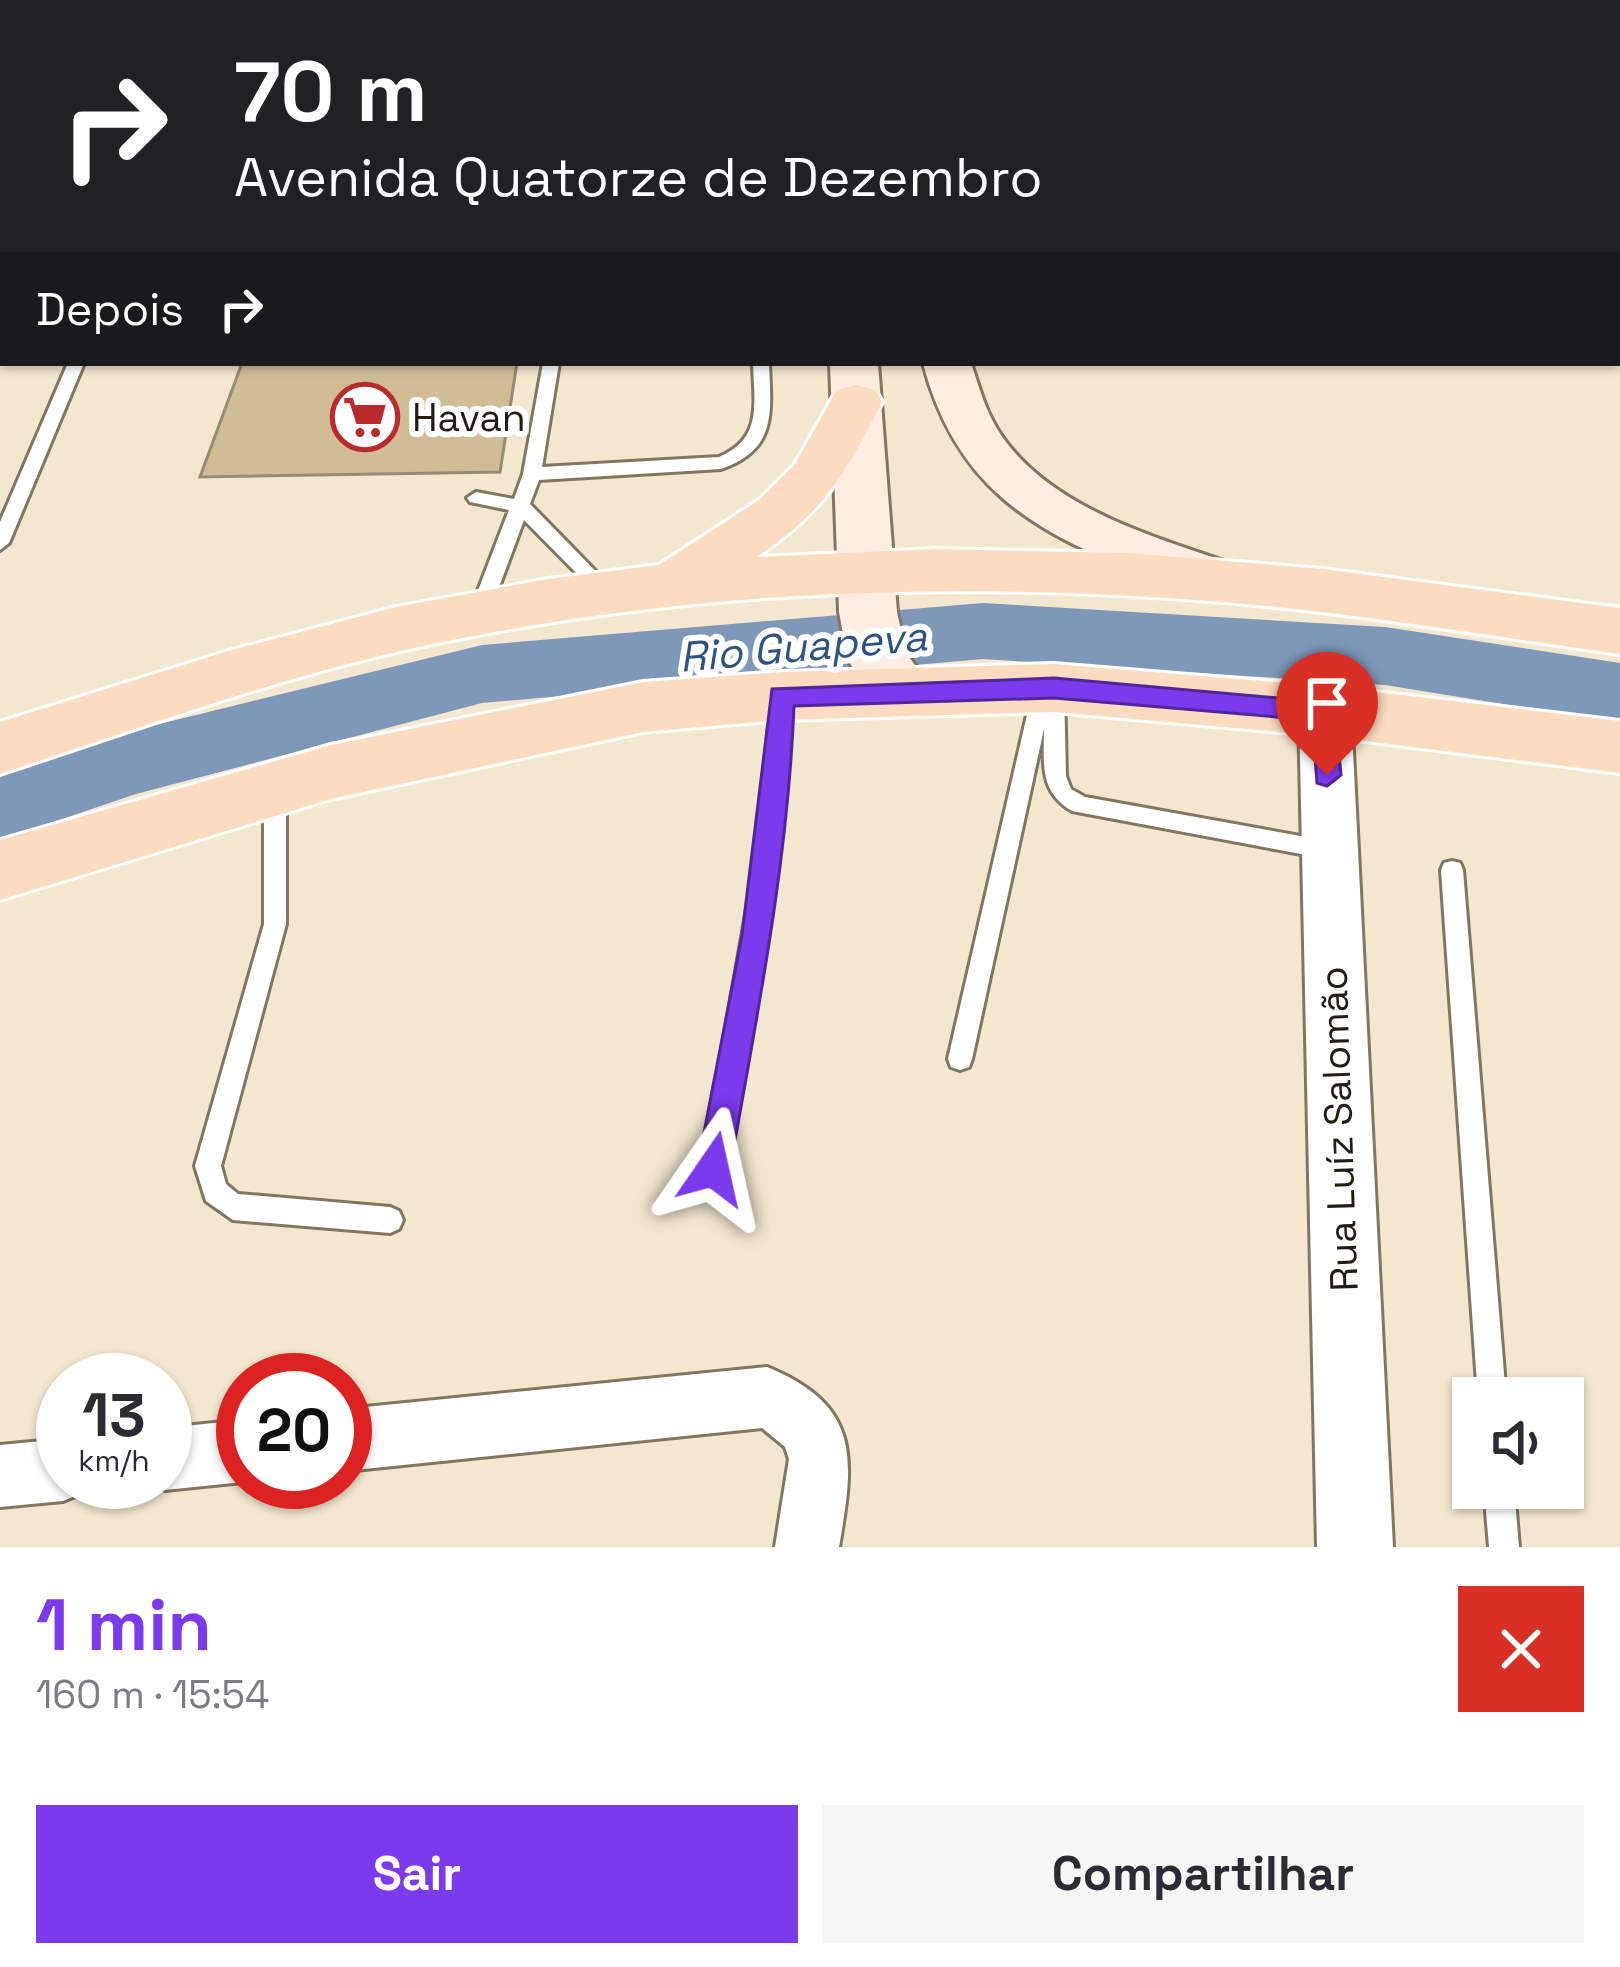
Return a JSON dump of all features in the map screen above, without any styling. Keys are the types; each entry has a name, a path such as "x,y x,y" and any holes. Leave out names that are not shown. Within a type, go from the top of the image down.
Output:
{"main road":[{"path":"947,366 974,441 1016,486 1062,519 1219,580"},
{"path":"855,382 880,635"},
{"path":"638,592 779,514 816,476 855,382"},
{"path":"0,870 275,787 643,707 782,696 880,635 969,571 1219,580 1620,631"},
{"path":"0,748 294,655 478,614 638,592 880,635 1048,688 1325,711 1620,747"}],"street":[{"name":"Rua Luíz Salomão","path":"1325,711 1355,1547"},
{"path":"372,1437 767,1397 796,1410 814,1430 820,1464 807,1547"},
{"path":"0,1476 36,1473"}],"lane":[{"path":"0,543 75,366"},
{"path":"478,614 532,474 550,366"},
{"path":"532,474 722,464 738,458 755,445 762,430 761,366"},
{"path":"476,498 521,506 638,592"},
{"path":"1048,688 1055,776 1063,795 1080,805 1328,850"},
{"path":"960,1059 1048,688"},
{"path":"713,1169 757,935 778,775 782,696"},
{"path":"275,787 275,925 208,1166 215,1192 233,1207 390,1220"},
{"path":"1452,870 1490,1377"},
{"path":"1501,1509 1504,1547"}],"building":[{"name":"Havan","path":"241,366 517,366 500,472 200,477"}],"waterway":[{"name":"Rio Guapeva","path":"0,806 135,762 482,674 983,631 1385,656 1620,693"}],"place":[{"name":"Havan","path":"365,417"}],"route":[{"path":"713,1169 757,935 778,775 782,696 1054,688 1325,711 1327,775"}]}
